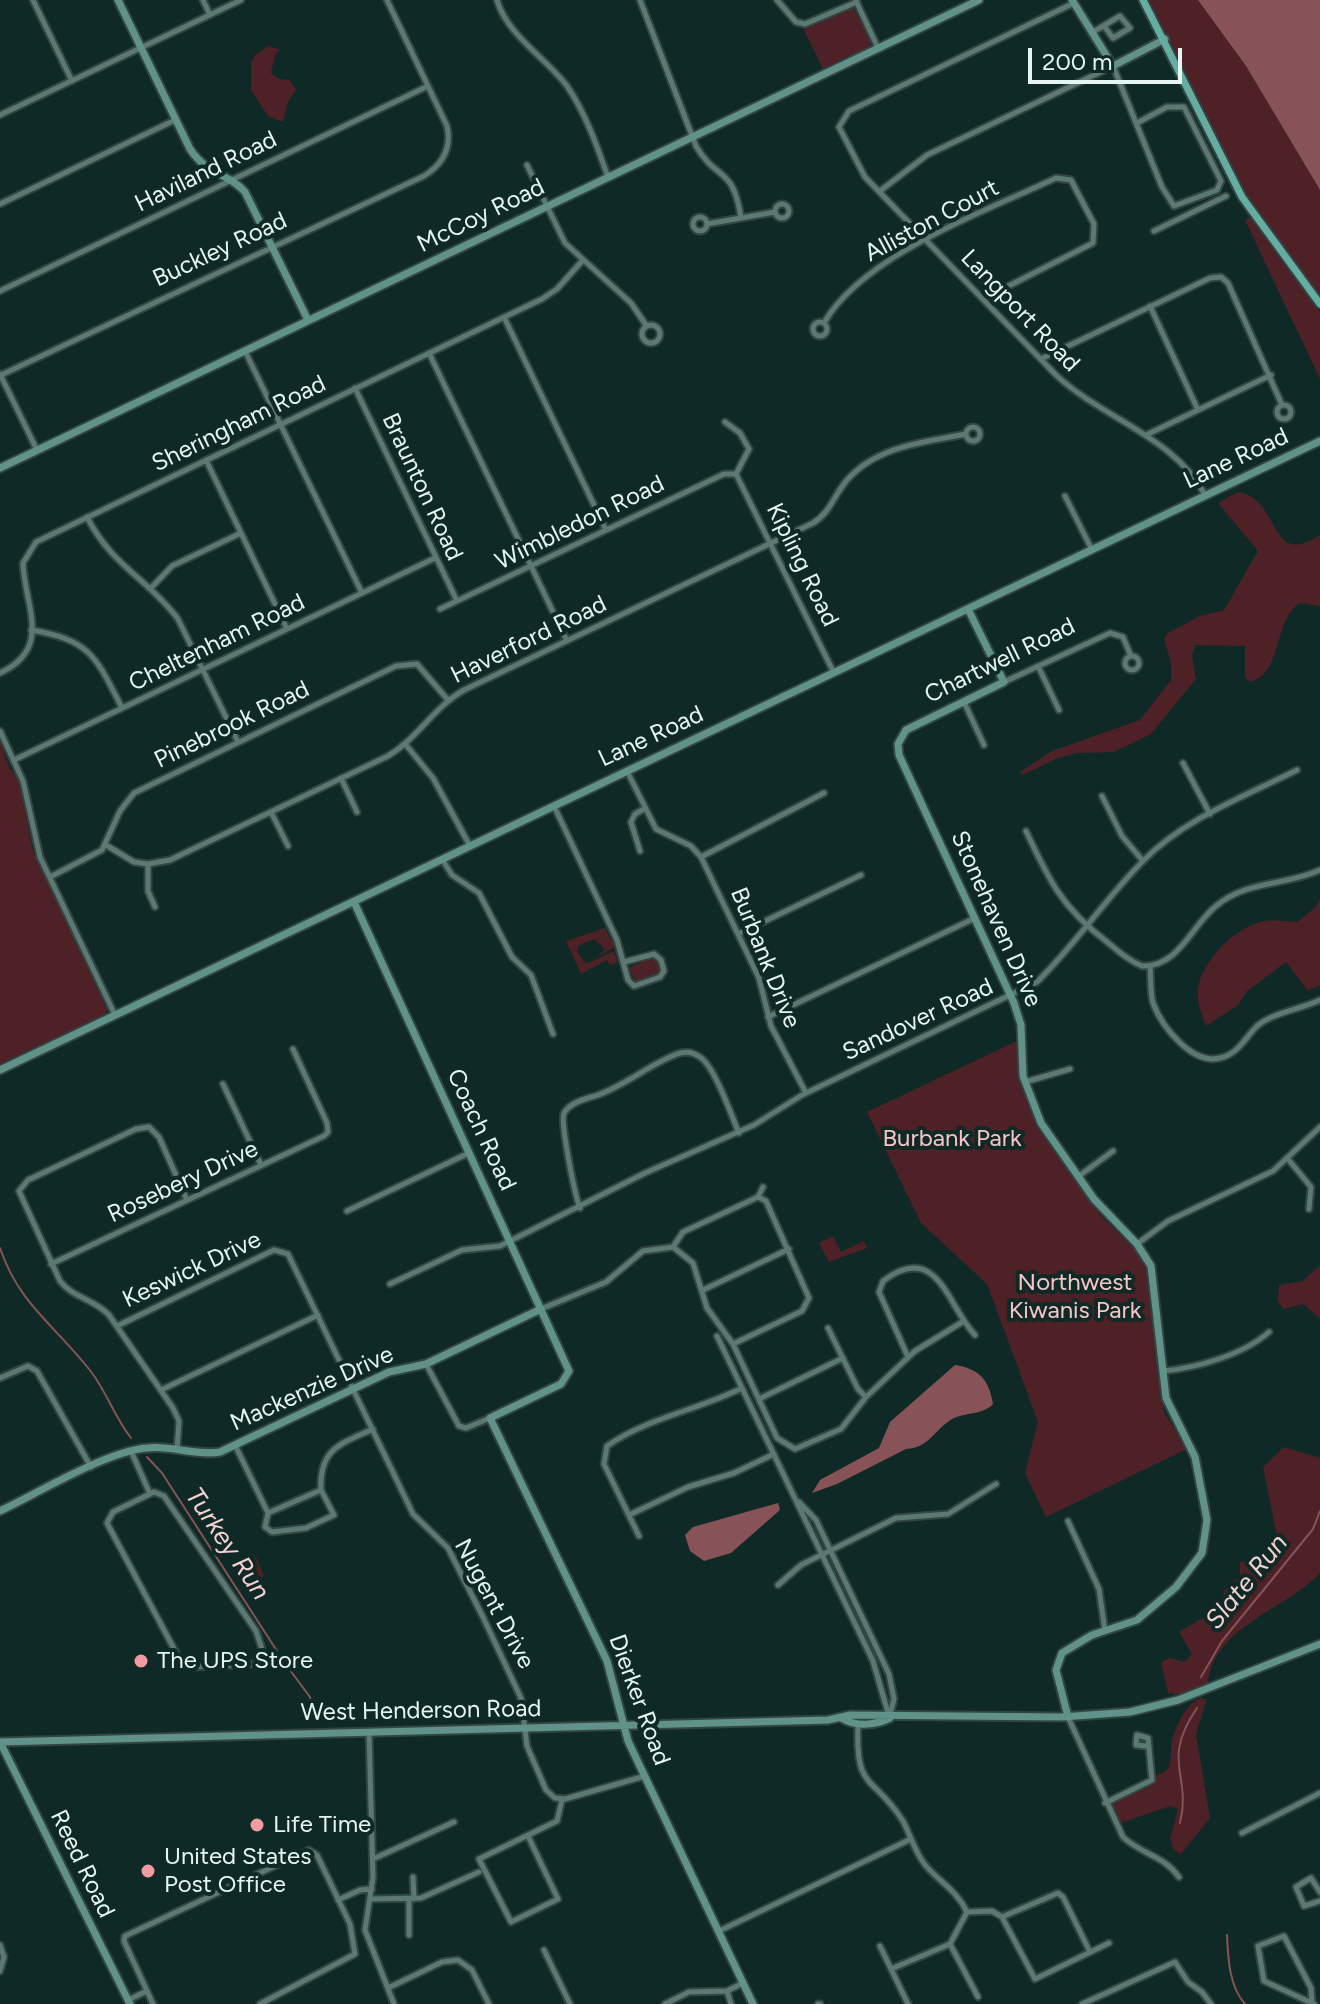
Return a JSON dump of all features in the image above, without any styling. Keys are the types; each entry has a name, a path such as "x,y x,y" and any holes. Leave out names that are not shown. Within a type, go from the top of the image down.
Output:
{"main road":[{"path":"1143,0 1242,197 1320,304"}],"street":[{"path":"33,0 72,81"},
{"path":"118,0 197,160 245,192 308,320"},
{"path":"203,0 210,15"},
{"path":"0,115 241,0"},
{"path":"387,0 428,86"},
{"path":"497,0 506,20 572,95 591,131 608,177"},
{"path":"640,0 692,136 705,160 731,181 741,218"},
{"path":"777,0 796,22 805,24 856,1 878,48"},
{"name":"McCoy Road","path":"0,468 979,0"},
{"path":"1073,1 1113,66 1162,187 1183,215"},
{"name":"Langport Road","path":"1073,1 849,111 840,121 841,134 853,158 880,191 1072,390 1192,470 1205,495"},
{"path":"1093,32 1104,26 1123,17 1130,28 1113,38 1104,26"},
{"path":"880,191 927,155 1165,39"},
{"name":"Buckley Road","path":"0,374 424,176 438,166 446,151 447,126 428,86"},
{"name":"Haviland Road","path":"0,291 428,86"},
{"path":"1137,123 1167,107 1184,107 1221,181 1217,190 1175,207"},
{"path":"0,204 175,120"},
{"path":"527,165 562,238 631,303 646,325"},
{"name":"Alliston Court","path":"824,323 846,292 863,277 927,240 1056,178 1072,181 1094,224 1094,240 1084,250 983,299"},
{"path":"1154,231 1226,196"},
{"path":"707,224 775,212"},
{"name":"Sheringham Road","path":"0,673 24,658 33,608 24,572 28,551 42,538 550,295 583,260"},
{"path":"1041,359 1210,278 1221,277 1228,283 1282,405"},
{"path":"1150,306 1198,410"},
{"path":"504,317 606,530"},
{"path":"244,350 362,593"},
{"path":"429,353 567,641"},
{"path":"0,374 37,450"},
{"path":"1145,436 1271,375"},
{"name":"Braunton Road","path":"355,388 457,601"},
{"path":"725,422 740,433 749,449 736,474"},
{"name":"Haverford Road","path":"148,864 170,860 406,745 448,700 826,514 846,481 876,457 897,448 966,434"},
{"name":"Lane Road","path":"0,1070 1320,441"},
{"path":"206,460 287,629"},
{"name":"Wimbledon Road","path":"440,609 724,474 736,474"},
{"name":"Kipling Road","path":"736,474 834,673"},
{"path":"1065,496 1092,550"},
{"path":"87,517 112,557 150,589 178,619 238,742"},
{"path":"150,589 178,563 241,533"},
{"name":"Cheltenham Road","path":"14,760 435,558"},
{"path":"968,609 1004,682"},
{"path":"31,630 62,635 88,650 99,663 122,708"},
{"name":"Chartwell Road","path":"902,734 963,701 1106,634 1119,634 1128,645 1131,656"},
{"name":"Pinebrook Road","path":"106,845 120,811 134,793 404,662 421,666 448,700"},
{"path":"1038,666 1059,710"},
{"path":"963,701 984,745"},
{"path":"0,731 26,792 33,838 115,1015"},
{"name":"Stonehaven Drive","path":"902,734 898,744 901,759 1011,996 1021,1025 1025,1082 1041,1123 1106,1213 1137,1244 1154,1275 1163,1371 1172,1416 1198,1466 1206,1505 1205,1542 1194,1568 1176,1587 1137,1620 1070,1645 1059,1658 1056,1670 1068,1717"},
{"path":"406,745 438,785 470,846"},
{"path":"1183,763 1210,814"},
{"name":"Sandover Road","path":"390,1284 462,1250 490,1250 510,1242 645,1173 739,1133 806,1093 1037,982 1088,928 1143,861 1210,814 1297,770"},
{"path":"627,771 656,829 691,846 701,857 824,793"},
{"path":"341,778 357,812"},
{"path":"1102,796 1122,836 1143,861"},
{"path":"554,806 634,986 660,977 664,971 661,960 654,954 624,962"},
{"path":"640,851 631,822 644,809"},
{"path":"271,812 288,846"},
{"path":"1026,831 1055,891 1088,928 1134,962 1150,966 1170,958 1208,913 1231,895 1262,883 1304,878 1320,870"},
{"path":"50,877 93,856 106,845 124,858 148,864 148,891 155,907"},
{"name":"Burbank Drive","path":"701,857 759,978 768,1017 806,1093"},
{"path":"442,859 452,875 479,893 512,957 531,975 553,1034"},
{"path":"738,934 861,875"},
{"name":"Coach Road","path":"354,902 568,1365 569,1376 561,1384 490,1418"},
{"path":"768,1017 975,918"},
{"path":"1150,966 1153,1002 1161,1018 1192,1053 1207,1059 1224,1057 1235,1051 1267,1019 1320,1000"},
{"name":"Rosebery Drive","path":"51,1264 328,1132 293,1049"},
{"path":"580,1208 571,1183 570,1155 562,1128 564,1114 571,1106 628,1083 674,1056 689,1052 705,1061 739,1133"},
{"path":"1025,1082 1070,1069"},
{"path":"223,1084 261,1165"},
{"path":"177,1450 179,1421 161,1390 117,1326 96,1303 65,1288 19,1191 28,1180 136,1129 149,1127 159,1137 187,1200"},
{"path":"1137,1244 1156,1228 1273,1171 1320,1127"},
{"path":"1079,1176 1113,1151"},
{"path":"347,1211 469,1153"},
{"path":"1288,1159 1311,1187 1309,1209"},
{"path":"763,1187 758,1197 683,1232 673,1247 693,1263 711,1317 733,1344 777,1438 795,1449 841,1429 866,1397 925,1342 964,1321"},
{"path":"733,1344 807,1305 809,1290 766,1201 758,1197"},
{"name":"Mackenzie Drive","path":"0,1511 131,1451 149,1447 209,1453 235,1445 402,1367 426,1364 606,1282 643,1251 673,1247"},
{"path":"703,1290 789,1249"},
{"name":"Keswick Drive","path":"117,1326 274,1250 284,1251"},
{"name":"Nugent Drive","path":"284,1251 413,1514 453,1556 516,1686 523,1704 527,1746 546,1790 562,1799"},
{"path":"908,1357 879,1292 883,1281 897,1272 917,1267 927,1271 945,1288 975,1335"},
{"path":"161,1390 318,1315"},
{"path":"828,1328 866,1397"},
{"path":"1163,1371 1193,1366 1255,1342 1269,1332"},
{"path":"717,1336 873,1661 890,1718"},
{"path":"759,1399 843,1358"},
{"path":"426,1364 459,1426 472,1426 490,1418"},
{"path":"0,1378 23,1367 33,1367 91,1468"},
{"path":"639,1536 604,1464 603,1452 612,1442 658,1421 706,1406 742,1388"},
{"name":"Dierker Road","path":"490,1418 613,1674 622,1725 753,2004"},
{"path":"235,1445 268,1513 265,1527 272,1532 317,1524 334,1515 321,1490 321,1468 327,1455 342,1443 373,1429"},
{"path":"131,1451 150,1494"},
{"path":"629,1515 688,1487 734,1473 774,1454"},
{"path":"778,1585 821,1554 903,1515 948,1514 996,1484"},
{"path":"268,1513 321,1490"},
{"path":"150,1494 164,1496 256,1631 262,1647 257,1663 192,1667 181,1662 107,1523 113,1512 150,1494"},
{"path":"795,1499 812,1514 831,1549 889,1674 894,1699 890,1718"},
{"path":"1068,1521 1099,1589 1105,1631"},
{"name":"West Henderson Road","path":"843,1719 850,1715 890,1718 1068,1717 1130,1712 1167,1704 1320,1644"},
{"path":"1068,1717 1123,1837 1139,1849 1162,1858 1179,1877"},
{"name":"West Henderson Road","path":"0,1742 843,1719 877,1724 890,1718"},
{"path":"858,1723 863,1776 890,1804 923,1862 952,1888 967,1912"},
{"path":"369,1732 373,1859 372,1889 365,1916 367,1942 394,2004"},
{"name":"Reed Road","path":"0,1742 129,2002"},
{"path":"1105,1803 1152,1780 1146,1746"},
{"path":"528,1836 558,1899 511,1922 479,1859 557,1821 562,1799 645,1776"},
{"path":"1242,1833 1320,1793"},
{"path":"373,1859 454,1822"},
{"path":"719,1931 911,1839"},
{"path":"153,2004 123,1939 140,1928 309,1850 317,1855 338,1900 353,1934 355,1954 260,2004"},
{"path":"370,1899 428,1896 479,1872"},
{"path":"409,1935 413,1877"},
{"path":"1320,1892 1311,1878 1296,1887 1304,1906 1320,1901"},
{"path":"338,1900 372,1889"},
{"path":"1002,1917 1054,1893 1061,1894 1090,1952"},
{"path":"967,1912 992,1911 1002,1917 1035,1979 1109,1943"},
{"path":"950,1944 967,1912"},
{"path":"1284,1936 1311,1988 1313,2003 1264,1981 1258,1946 1284,1936"},
{"path":"891,1969 943,1944 950,1944"},
{"path":"950,1944 978,1997"},
{"path":"0,1945 1,1969"},
{"path":"880,1946 908,2004"},
{"path":"544,1950 570,2004"},
{"path":"388,1988 447,1960 465,1963 489,2004"},
{"path":"1082,2004 1170,1962 1177,1964 1188,1982 1202,1992 1211,2004"},
{"path":"665,2004 701,1990 727,1991 744,1983"},
{"path":"129,2002 147,1991"},
{"path":"727,1991 731,2004"}],"green space":[{"path":"1143,0 1198,0 1246,66 1320,190 1320,304 1244,200"},
{"path":"853,8 870,36 870,47 823,69 802,26 815,25"},
{"path":"269,46 280,50 275,55 271,73 279,79 290,80 296,90 288,102 283,122 268,116 251,90 251,63 255,55"},
{"path":"1250,217 1320,312 1320,379 1245,220"},
{"path":"1238,492 1252,497 1262,506 1282,538 1291,544 1303,543 1320,535 1320,606 1300,603 1291,611 1273,658 1261,677 1250,682 1245,677 1245,646 1196,645 1192,654 1196,679 1151,734 1114,752 1075,753 1022,775 1020,772 1052,751 1140,720 1171,680 1171,663 1164,639 1168,633 1200,616 1224,610 1258,551 1218,503"},
{"path":"0,740 9,767 19,780 33,851 107,1009 104,1017 0,1067"},
{"path":"1320,899 1320,985 1308,991 1286,962 1247,991 1238,1005 1206,1026 1199,1005 1199,983 1208,963 1224,944 1255,924 1269,920 1297,922 1316,907"},
{"path":"605,928 611,940 613,936 615,948 612,944 614,948 596,957 605,949 594,939 578,946 577,951 586,964 614,951 618,962 610,965 607,960 581,974 566,941"},
{"path":"652,957 657,959 661,971 636,983 629,968"},
{"name":"Northwest Kiwanis Park","path":"1017,1041 1019,1076 1038,1125 1102,1217 1138,1252 1148,1270 1164,1412 1187,1449 1046,1517 1025,1473 1038,1422 987,1284 921,1223 867,1112"},
{"path":"833,1236 841,1252 864,1241 867,1248 829,1262 819,1243"},
{"path":"1320,1265 1320,1319 1304,1304 1283,1309 1278,1301 1279,1285 1303,1281"},
{"path":"1284,1447 1320,1458 1320,1573 1237,1633 1223,1647 1213,1664 1208,1684 1179,1694 1168,1693 1161,1662 1170,1658 1185,1662 1192,1654 1179,1632 1201,1619 1214,1616 1225,1590 1240,1576 1240,1562 1265,1561 1279,1546 1263,1467"},
{"path":"256,1557 264,1576 246,1585 237,1566"},
{"path":"1201,1698 1207,1699 1196,1734 1210,1818 1181,1854 1174,1850 1170,1839 1178,1809 1170,1806 1121,1823 1111,1799 1113,1795 1166,1771 1171,1760 1172,1740 1180,1721 1186,1709"}],"shaded area":[{"path":"1198,0 1320,0 1320,190 1246,66"},
{"path":"955,1365 971,1369 982,1377 993,1404 984,1410 952,1419 926,1442 812,1493 820,1480 879,1448 890,1422"},
{"path":"778,1503 780,1510 731,1553 704,1561 690,1551 685,1535 693,1527"}],"waterway":[{"name":"Turkey Run","path":"0,1248 17,1285 92,1373 131,1438"},
{"name":"Turkey Run","path":"147,1457 162,1473 277,1651"},
{"name":"Slate Run","path":"1201,1677 1222,1641 1313,1529 1320,1511"},
{"name":"Turkey Run","path":"284,1662 310,1697 312,1714"},
{"name":"Slate Run","path":"1180,1823 1183,1806 1180,1742 1197,1708"},
{"name":"Slate Run","path":"1227,1935 1233,1980 1245,2004"}],"place":[{"name":"The UPS Store","path":"141,1661"},
{"name":"Life Time","path":"257,1825"},
{"name":"United States Post Office","path":"148,1871"}],"park label":[{"name":"Burbank Park","path":"952,1139"}]}
